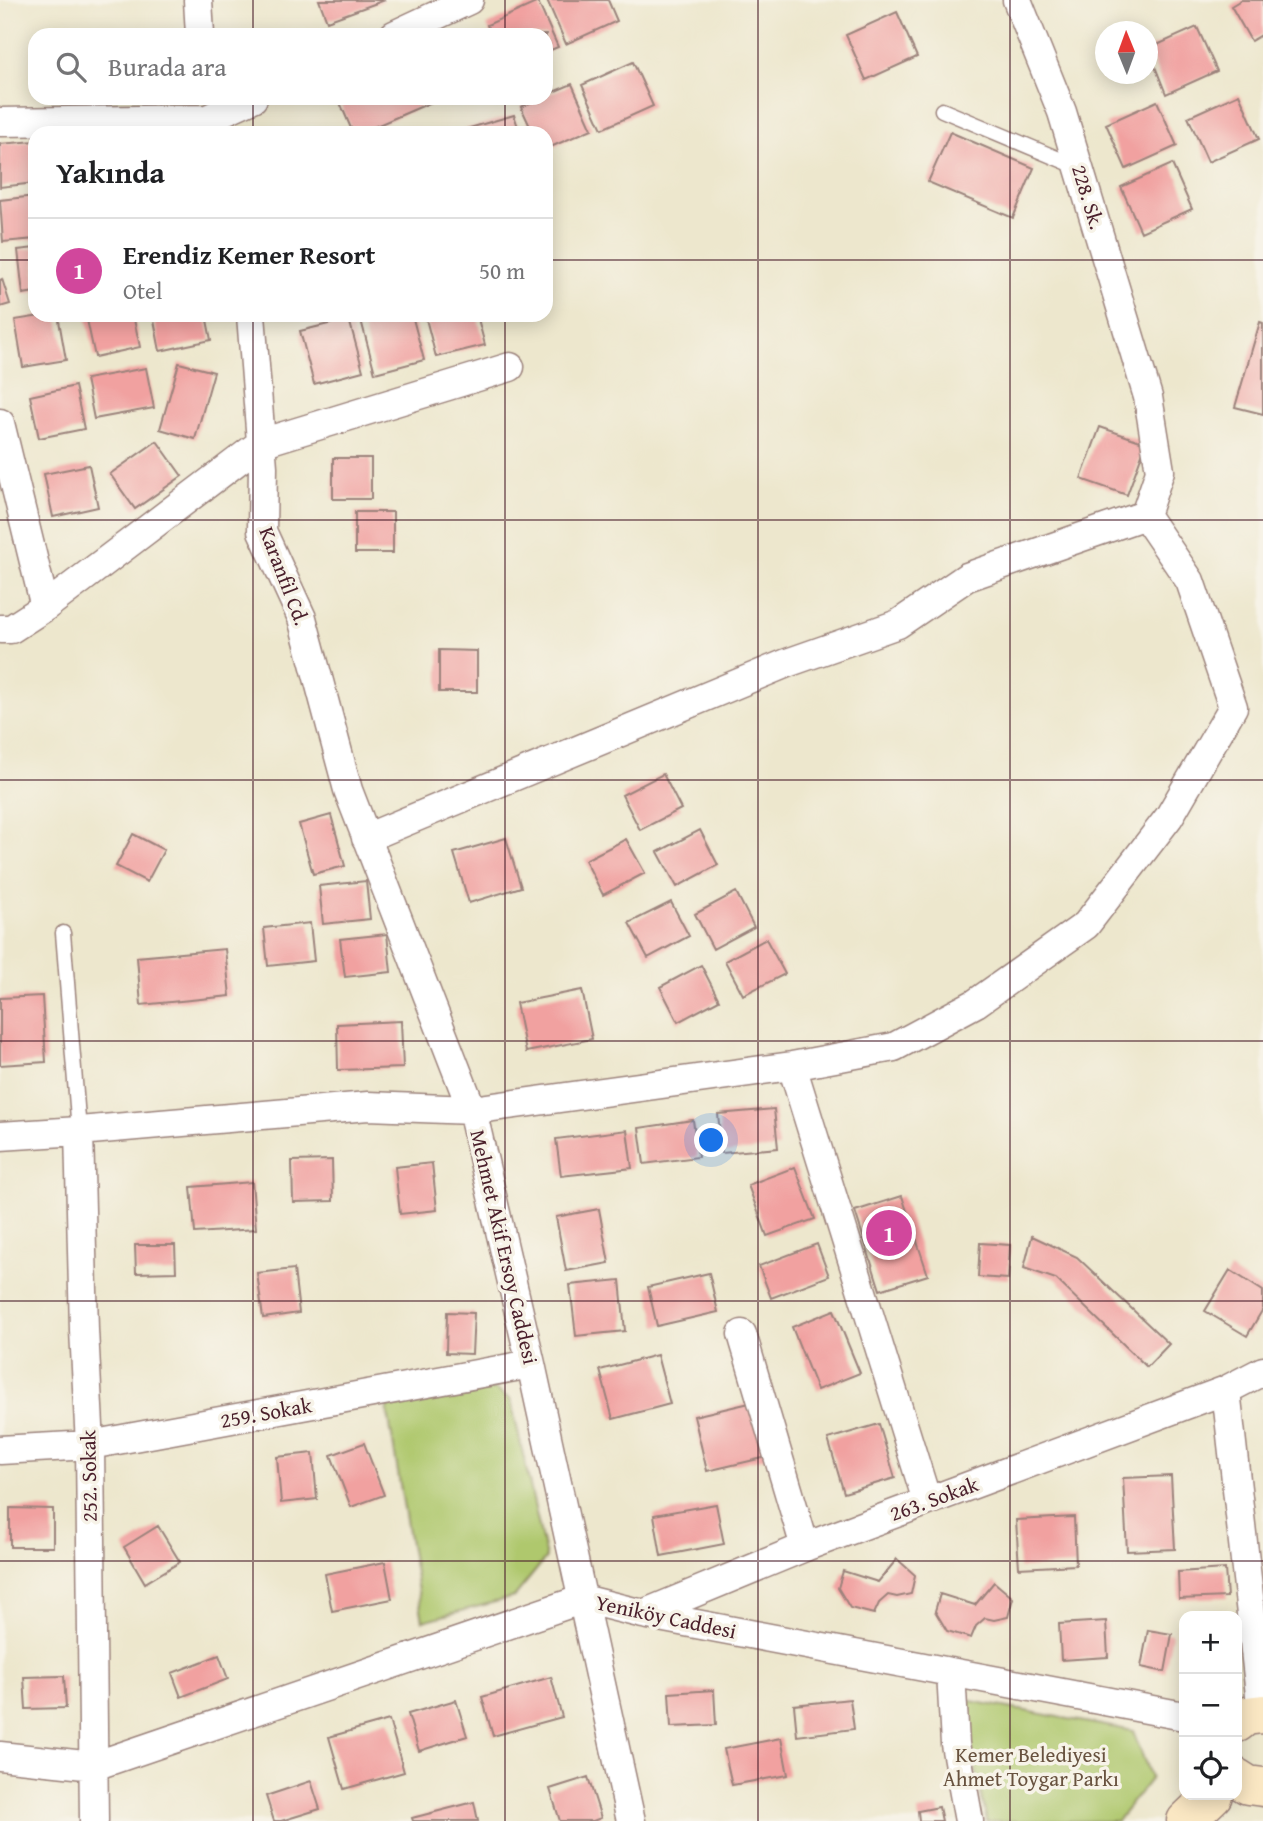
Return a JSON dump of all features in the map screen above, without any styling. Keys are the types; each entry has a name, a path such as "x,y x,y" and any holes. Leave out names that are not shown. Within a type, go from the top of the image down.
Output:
{"street":[{"path":"198,0 200,28"},
{"path":"409,28 469,0"},
{"name":"228. Sk.","path":"1017,0 1062,112 1148,397 1160,471 1145,515"},
{"path":"0,122 208,117 236,105"},
{"name":"Karanfil Cd.","path":"252,322 261,443 262,531 302,618 348,790 472,1110"},
{"path":"0,629 11,629 44,607 261,443 510,367"},
{"path":"0,423 44,607"},
{"path":"366,838 787,663 898,624 967,577 1145,515 1190,581 1233,707 1169,817 1086,925 976,1003 894,1047 792,1066 472,1110"},
{"path":"792,1066 927,1501"},
{"name":"Mehmet Akif Ersoy Caddesi","path":"0,1136 368,1107 472,1110 531,1364 631,1821"},
{"name":"252. Sokak","path":"79,1131 90,1445 94,1821"},
{"path":"742,1334 805,1547"},
{"name":"259. Sokak","path":"0,1450 90,1445 531,1364"},
{"name":"263. Sokak","path":"643,1614 805,1547 1226,1390 1263,1371"},
{"path":"1226,1390 1254,1717"},
{"name":"Yeniköy Caddesi","path":"0,1756 94,1766 583,1599 643,1614 1179,1715"},
{"path":"951,1672 955,1744 969,1821"},
{"path":"1242,1781 1263,1787"}],"lane":[{"path":"942,110 1079,167"},
{"path":"63,933 79,1131"}],"green space":[{"path":"495,1389 511,1400 546,1558 514,1597 423,1621 387,1407"},
{"name":"Kemer Belediyesi Ahmet Toygar Parkı","path":"960,1699 1133,1731 1151,1778 1117,1821 987,1821"}],"building":[{"path":"319,0 385,0 327,21"},
{"path":"547,0 608,0 617,21 566,44"},
{"path":"1241,0 1263,0 1263,34 1251,41 1231,6"},
{"path":"538,2 550,28 488,28 487,25"},
{"path":"897,12 917,57 866,80 846,35"},
{"path":"1197,27 1217,71 1166,94 1158,74 1158,45"},
{"path":"553,36 558,47 553,49"},
{"path":"633,62 653,106 602,129 582,85"},
{"path":"572,84 592,129 553,146 553,126 530,126 521,107 553,105 553,92"},
{"path":"1239,94 1259,139 1208,162 1188,117"},
{"path":"1157,101 1177,146 1126,169 1106,124"},
{"path":"341,105 425,105 376,126 350,126"},
{"path":"514,115 518,126 476,126"},
{"path":"950,132 1034,168 1013,218 928,182"},
{"path":"28,142 28,184 0,187 0,144"},
{"path":"1172,164 1192,209 1141,232 1121,187"},
{"path":"28,197 28,240 3,242 0,200"},
{"path":"28,249 28,293 23,294 18,250"},
{"path":"2,279 10,304 0,307 0,280"},
{"path":"28,318 28,322 59,322 66,360 23,367 15,320"},
{"path":"88,322 135,322 140,347 95,357"},
{"path":"154,322 207,322 211,340 160,351"},
{"path":"337,322 350,322 363,371 314,384 300,331"},
{"path":"362,322 414,322 424,360 375,373"},
{"path":"427,322 479,322 485,345 436,357"},
{"path":"1260,322 1263,323 1263,414 1235,407"},
{"path":"179,363 214,372 195,439 160,429"},
{"path":"146,368 154,408 94,419 86,379"},
{"path":"75,386 84,429 39,438 30,396"},
{"path":"1100,427 1146,443 1127,495 1081,479"},
{"path":"157,441 182,476 135,509 110,474"},
{"path":"333,458 371,458 371,499 333,499"},
{"path":"89,465 98,507 53,517 44,474"},
{"path":"355,512 393,512 393,553 355,553"},
{"path":"439,650 477,651 477,692 439,692"},
{"path":"663,774 681,809 640,830 622,795"},
{"path":"331,815 345,866 313,874 299,824"},
{"path":"700,830 718,865 677,887 658,852"},
{"path":"133,834 164,850 147,882 116,866"},
{"path":"506,838 521,887 469,903 454,853"},
{"path":"626,839 645,873 603,895 585,860"},
{"path":"366,881 370,919 323,924 319,886"},
{"path":"736,892 754,927 713,949 695,914"},
{"path":"671,902 689,936 648,958 629,923"},
{"path":"310,923 314,961 268,966 264,928"},
{"path":"387,934 391,972 345,977 340,939"},
{"path":"766,939 785,974 743,995 725,961"},
{"path":"225,949 230,996 141,1005 137,957"},
{"path":"701,965 719,1000 678,1022 660,987"},
{"path":"582,990 592,1039 526,1052 516,1003"},
{"path":"42,996 46,1062 0,1065 0,998"},
{"path":"401,1021 403,1068 338,1070 337,1024"},
{"path":"774,1109 778,1148 722,1153 718,1114"},
{"path":"693,1120 698,1157 644,1164 639,1128"},
{"path":"627,1130 632,1168 561,1176 556,1139"},
{"path":"332,1160 333,1201 293,1202 292,1161"},
{"path":"432,1163 437,1210 400,1214 395,1167"},
{"path":"795,1167 815,1219 767,1236 748,1185"},
{"path":"252,1182 256,1229 195,1233 191,1187"},
{"path":"902,1196 928,1275 880,1290 855,1211"},
{"path":"599,1209 609,1263 566,1271 556,1217"},
{"path":"1032,1236 1077,1257 1169,1344 1147,1367 1056,1279 1024,1268"},
{"path":"980,1243 1010,1245 1008,1279 978,1277"},
{"path":"817,1244 829,1276 771,1298 759,1266"},
{"path":"135,1245 175,1245 176,1272 136,1273"},
{"path":"294,1269 299,1313 263,1318 257,1273"},
{"path":"1230,1270 1263,1291 1263,1309 1247,1336 1205,1311"},
{"path":"709,1273 718,1312 657,1326 648,1287"},
{"path":"620,1280 625,1331 576,1336 570,1285"},
{"path":"834,1310 860,1373 817,1390 792,1327"},
{"path":"447,1312 474,1313 472,1354 446,1353"},
{"path":"657,1355 670,1404 613,1419 600,1370"},
{"path":"754,1402 767,1457 707,1471 694,1416"},
{"path":"879,1424 895,1478 844,1493 828,1439"},
{"path":"364,1443 384,1495 351,1507 331,1455"},
{"path":"313,1453 317,1499 281,1503 277,1457"},
{"path":"1171,1476 1175,1549 1127,1551 1123,1478"},
{"path":"716,1504 724,1544 661,1556 654,1515"},
{"path":"10,1508 53,1509 53,1547 10,1547"},
{"path":"1074,1517 1076,1565 1019,1568 1016,1520"},
{"path":"158,1526 180,1562 145,1583 124,1547"},
{"path":"897,1559 915,1575 911,1594 897,1597 888,1595 879,1603 874,1614 850,1608 838,1588 843,1571 878,1582"},
{"path":"385,1562 392,1599 332,1611 325,1574"},
{"path":"1225,1569 1227,1597 1179,1599 1178,1572"},
{"path":"994,1582 1013,1598 1008,1617 994,1620 985,1618 976,1626 971,1638 947,1631 935,1611 940,1594 975,1605"},
{"path":"1106,1621 1108,1657 1061,1660 1059,1624"},
{"path":"1148,1630 1172,1634 1165,1672 1141,1667"},
{"path":"219,1655 228,1679 181,1697 172,1673"},
{"path":"64,1676 66,1708 26,1709 24,1677"},
{"path":"551,1677 562,1717 493,1736 482,1697"},
{"path":"714,1690 716,1725 671,1727 669,1693"},
{"path":"850,1699 854,1729 797,1736 794,1705"},
{"path":"456,1700 467,1736 419,1751 408,1714"},
{"path":"389,1720 404,1772 344,1789 329,1737"},
{"path":"781,1738 788,1775 732,1785 724,1749"},
{"path":"588,1777 601,1818 593,1821 560,1821 550,1789"},
{"path":"311,1781 320,1809 274,1821 266,1796"},
{"path":"474,1802 478,1821 413,1821 412,1818"},
{"path":"939,1807 942,1821 919,1821 918,1811"}],"place":[{"name":"Erendiz Kemer Resort","path":"889,1233"}]}
